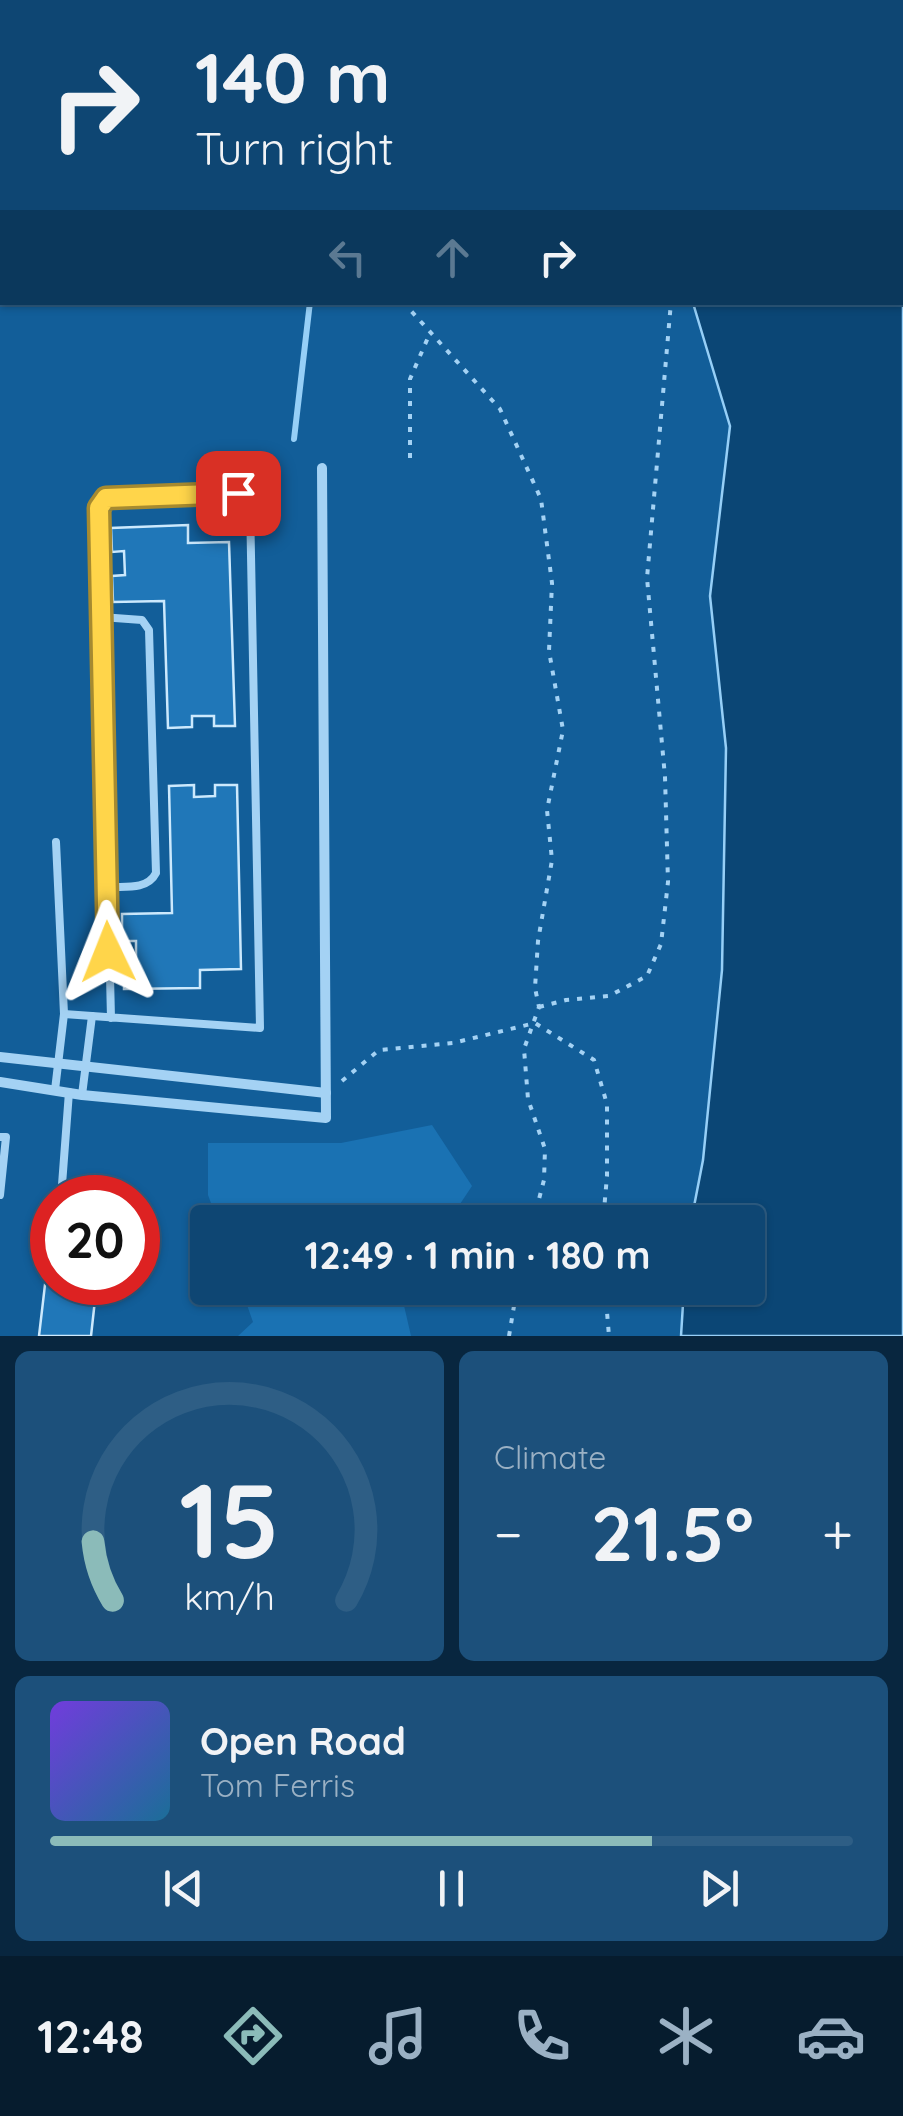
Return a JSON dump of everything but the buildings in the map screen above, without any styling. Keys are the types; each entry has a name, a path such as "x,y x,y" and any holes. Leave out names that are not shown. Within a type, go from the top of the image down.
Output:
{"street":[{"path":"0,1082 326,1118 322,468"},
{"path":"0,1057 326,1094"}],"lane":[{"path":"64,1014 110,1018 260,1028 250,503 238,493 106,498 99,508 110,1018"},
{"path":"101,617 142,620 149,630 156,873 142,886 105,887"},
{"path":"55,1090 64,1014 56,842"},
{"path":"82,1094 92,1016"},
{"path":"63,1175 69,1092"},
{"path":"0,1137 6,1138 0,1195"}],"path":[{"path":"406,305 500,409 541,500 552,583 549,651 563,730 547,810 552,867 538,941 535,988 539,1007 524,1049 528,1099 545,1149 546,1165 537,1205"},
{"path":"539,1007 609,996 647,976 661,944 668,882 665,794 647,578 670,305"},
{"path":"410,458 410,380 430,333"},
{"path":"326,1094 379,1050 453,1044 535,1023 594,1060 607,1104 605,1205"},
{"path":"509,1336 514,1305"},
{"path":"607,1305 610,1336"}],"shaded area":[{"path":"694,305 903,305 903,1336 681,1336 683,1305 765,1305 765,1205 694,1205 703,1160 722,970 726,748 710,596 730,426"},
{"path":"432,1125 472,1186 459,1205 212,1205 208,1195 208,1143 341,1143"},
{"path":"247,1305 404,1305 411,1336 238,1336 253,1322"}],"waterway":[{"path":"294,439 310,305"}],"route":[{"path":"108,952 99,508 106,498 238,493"}]}
